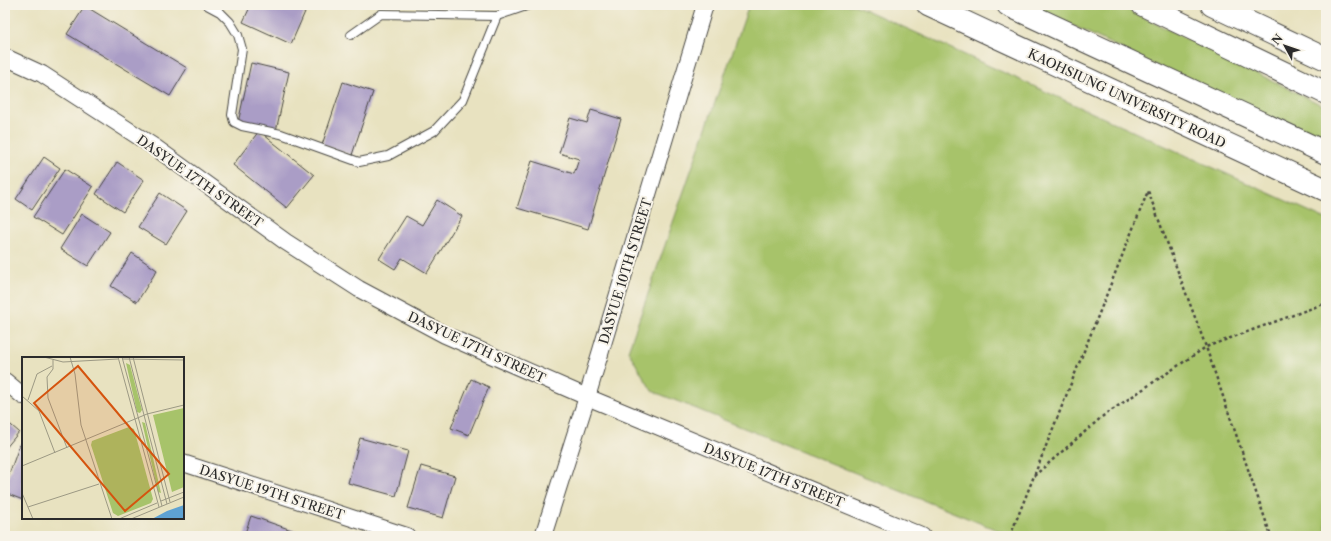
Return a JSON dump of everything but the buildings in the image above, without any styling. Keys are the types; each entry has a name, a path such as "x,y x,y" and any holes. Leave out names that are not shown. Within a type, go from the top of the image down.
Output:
{"street":[{"name":"DASYUE 10TH STREET","path":"543,536 587,397 705,5"},
{"name":"KAOHSIUNG UNIVERSITY ROAD","path":"928,5 1326,190"},
{"path":"1008,5 1326,153"},
{"path":"1144,5 1326,93"},
{"path":"1212,5 1326,59"},
{"name":"DASYUE 17TH STREET","path":"5,57 42,74 136,135 286,242 359,289 445,335 587,397 922,536"},
{"path":"5,381 22,395"},
{"name":"DASYUE 19TH STREET","path":"184,463 407,536"}],"lane":[{"path":"207,5 220,12 230,22 238,35 242,49 232,114 234,122 242,126 281,134 359,162 388,156 434,130 463,100 497,16"},
{"path":"351,35 381,14 497,16 529,5"}],"path":[{"path":"1010,536 1148,191 1206,346 1271,536"},
{"path":"1034,476 1103,416 1206,346 1326,303"}],"green space":[{"path":"749,5 855,5 1326,219 1326,536 1012,536 652,391 628,351"},
{"path":"1030,5 1118,5 1326,107 1326,147"}]}
